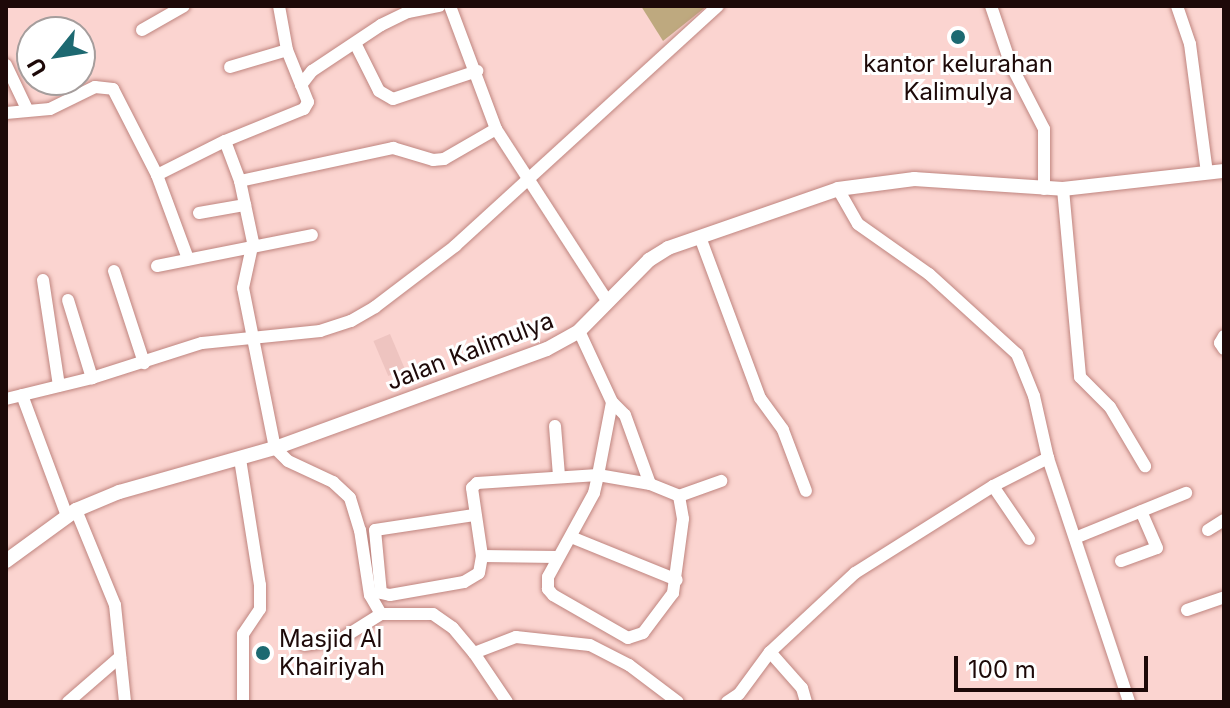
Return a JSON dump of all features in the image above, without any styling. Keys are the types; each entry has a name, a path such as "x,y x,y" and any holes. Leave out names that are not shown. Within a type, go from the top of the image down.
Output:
{"street":[{"path":"157,175 225,141 304,109 308,102 287,50 279,6"},
{"path":"301,85 312,71 408,9 439,6"},
{"path":"450,6 477,71 496,129 608,302"},
{"path":"125,702 115,605 11,395 92,378 202,343 255,335 273,337 320,331 375,307 455,246 528,182 718,6"},
{"path":"991,6 1011,65 1044,129 1044,189"},
{"path":"1177,6 1190,44 1207,173"},
{"path":"142,30 181,7"},
{"path":"356,45 379,91 393,99 477,71"},
{"path":"230,67 287,50"},
{"path":"6,65 27,109"},
{"path":"6,113 50,109 95,87 113,89 157,175 188,259"},
{"path":"240,181 393,148 433,160 444,159 496,129"},
{"path":"225,141 240,181 252,244 243,288 255,335 275,448 288,461 333,482 350,498 360,530 370,595 381,614"},
{"name":"Jalan Kalimulya","path":"6,561 71,513 119,492 275,448 547,349 579,331 649,260 668,248 838,189 914,179 1063,189 1224,171"},
{"path":"838,189 858,224 940,283 1017,354 1034,396 1048,458 1129,702"},
{"path":"1063,189 1080,377 1110,407 1145,466"},
{"path":"199,213 245,205"},
{"path":"157,266 252,244 294,241 312,235"},
{"path":"700,237 760,398 783,430 806,491"},
{"path":"114,271 144,363"},
{"path":"43,280 59,386"},
{"path":"68,300 92,378"},
{"path":"579,331 612,402 625,415 650,484"},
{"path":"1224,336 1220,343 1224,349"},
{"path":"612,402 594,493 548,577 553,595 628,638 643,633 673,593 677,580 683,519 679,496"},
{"path":"555,426 559,476"},
{"path":"727,702 739,694 770,652 855,573 993,486 1048,458"},
{"path":"240,459 260,585 260,609 243,634 243,702"},
{"path":"474,515 375,530 379,589 390,595 464,582 479,573 482,556 472,488 477,483 598,475 650,484 679,496 721,481"},
{"path":"993,486 1029,539"},
{"path":"1075,538 1186,493"},
{"path":"1121,561 1157,548 1141,511"},
{"path":"1208,530 1224,520"},
{"path":"571,537 677,580"},
{"path":"482,556 557,557"},
{"path":"1187,610 1224,597"},
{"path":"304,645 341,639 381,614 433,614 453,628 507,702"},
{"path":"474,653 516,637 590,645 629,665 676,702"},
{"path":"770,652 802,688 806,702"},
{"path":"68,702 120,657"}],"shaded area":[{"path":"641,6 707,6 663,41"},
{"path":"390,334 405,369 388,376 373,341"}],"place":[{"name":"kantor kelurahan Kalimulya","path":"958,37"},
{"name":"Masjid Al Khairiyah","path":"263,653"}]}
